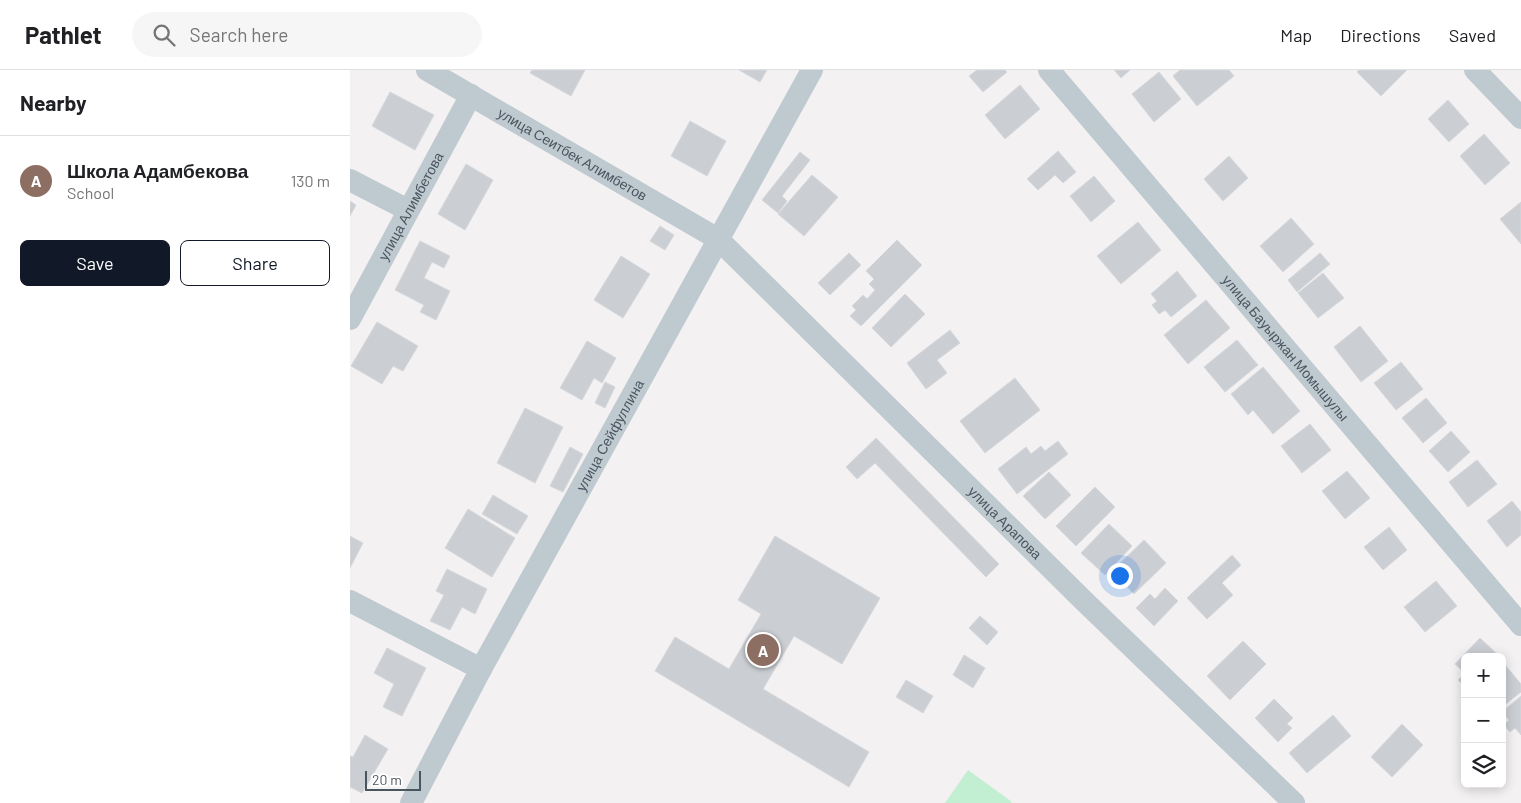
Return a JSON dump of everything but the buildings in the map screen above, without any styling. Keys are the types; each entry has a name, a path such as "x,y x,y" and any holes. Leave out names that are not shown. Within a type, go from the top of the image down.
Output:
{"street":[{"name":"улица Сеитбек Алимбетов","path":"427,70 718,239"},
{"name":"улица Сейфуллина","path":"415,802 481,669 812,70"},
{"name":"улица Бауыржан Момышулы","path":"1049,70 1521,625"},
{"path":"1476,70 1521,118"},
{"name":"улица Алимбетова","path":"350,319 472,95"},
{"path":"350,180 408,210"},
{"name":"улица Арапова","path":"718,239 1084,601 1294,803"},
{"path":"350,601 481,669"}],"green space":[{"path":"968,770 1012,802 945,803"}],"place":[{"name":"Школа Адамбекова","path":"763,650"}]}
